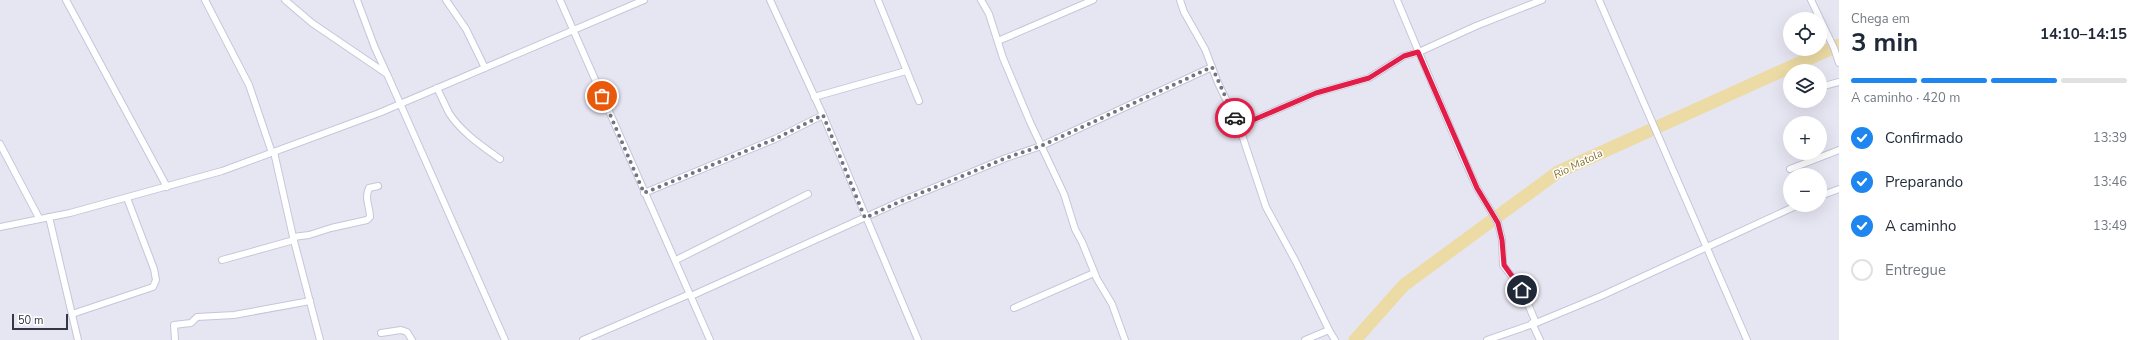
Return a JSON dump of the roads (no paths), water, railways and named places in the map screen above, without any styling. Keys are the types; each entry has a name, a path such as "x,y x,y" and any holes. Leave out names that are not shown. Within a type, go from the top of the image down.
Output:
{"street":[{"path":"66,0 167,187"},
{"path":"205,0 249,85 273,152 293,238 320,340"},
{"path":"285,0 312,23 387,74"},
{"path":"357,0 375,48 504,340"},
{"path":"446,0 466,29 485,68"},
{"path":"560,0 710,340"},
{"path":"0,227 127,198 167,187 273,152 400,105 573,29 644,0"},
{"path":"770,0 823,115 865,218 918,340"},
{"path":"878,0 919,101"},
{"path":"981,0 989,14 1013,83 1064,194 1075,229 1082,242 1094,273 1112,304 1125,340"},
{"path":"998,41 1093,0"},
{"path":"1180,0 1184,12 1205,49 1239,126 1266,207 1296,262 1335,340"},
{"path":"1397,0 1477,188 1498,223 1502,240 1504,265 1522,290 1540,340"},
{"path":"1239,126 1316,93 1369,78 1404,56 1418,52 1476,26 1542,0"},
{"path":"1599,0 1747,340"},
{"path":"1811,0 1834,48 1839,63"},
{"path":"583,340 690,295 899,202 1006,158 1041,146 1212,67"},
{"path":"814,97 906,71"},
{"path":"1827,85 1839,82"},
{"path":"437,88 450,114 459,125 468,135 500,159"},
{"path":"644,193 775,139 823,115"},
{"path":"0,144 39,218"},
{"path":"1793,168 1839,150"},
{"path":"222,260 293,238 367,220 370,217 366,201 367,193 369,188 378,186"},
{"path":"1827,193 1839,189"},
{"path":"676,260 808,194"},
{"path":"72,314 153,287 156,280 154,269 127,198"},
{"path":"1486,340 1534,323 1640,278 1783,212"},
{"path":"49,217 78,340"},
{"path":"1014,308 1094,273"},
{"path":"175,340 174,325 191,323 197,317 234,315 310,301"},
{"path":"381,333 401,330 407,332 412,340"},
{"path":"1305,340 1329,330"}],"waterway":[{"name":"Rio Matola","path":"1355,340 1404,285 1558,172 1839,45"}]}
